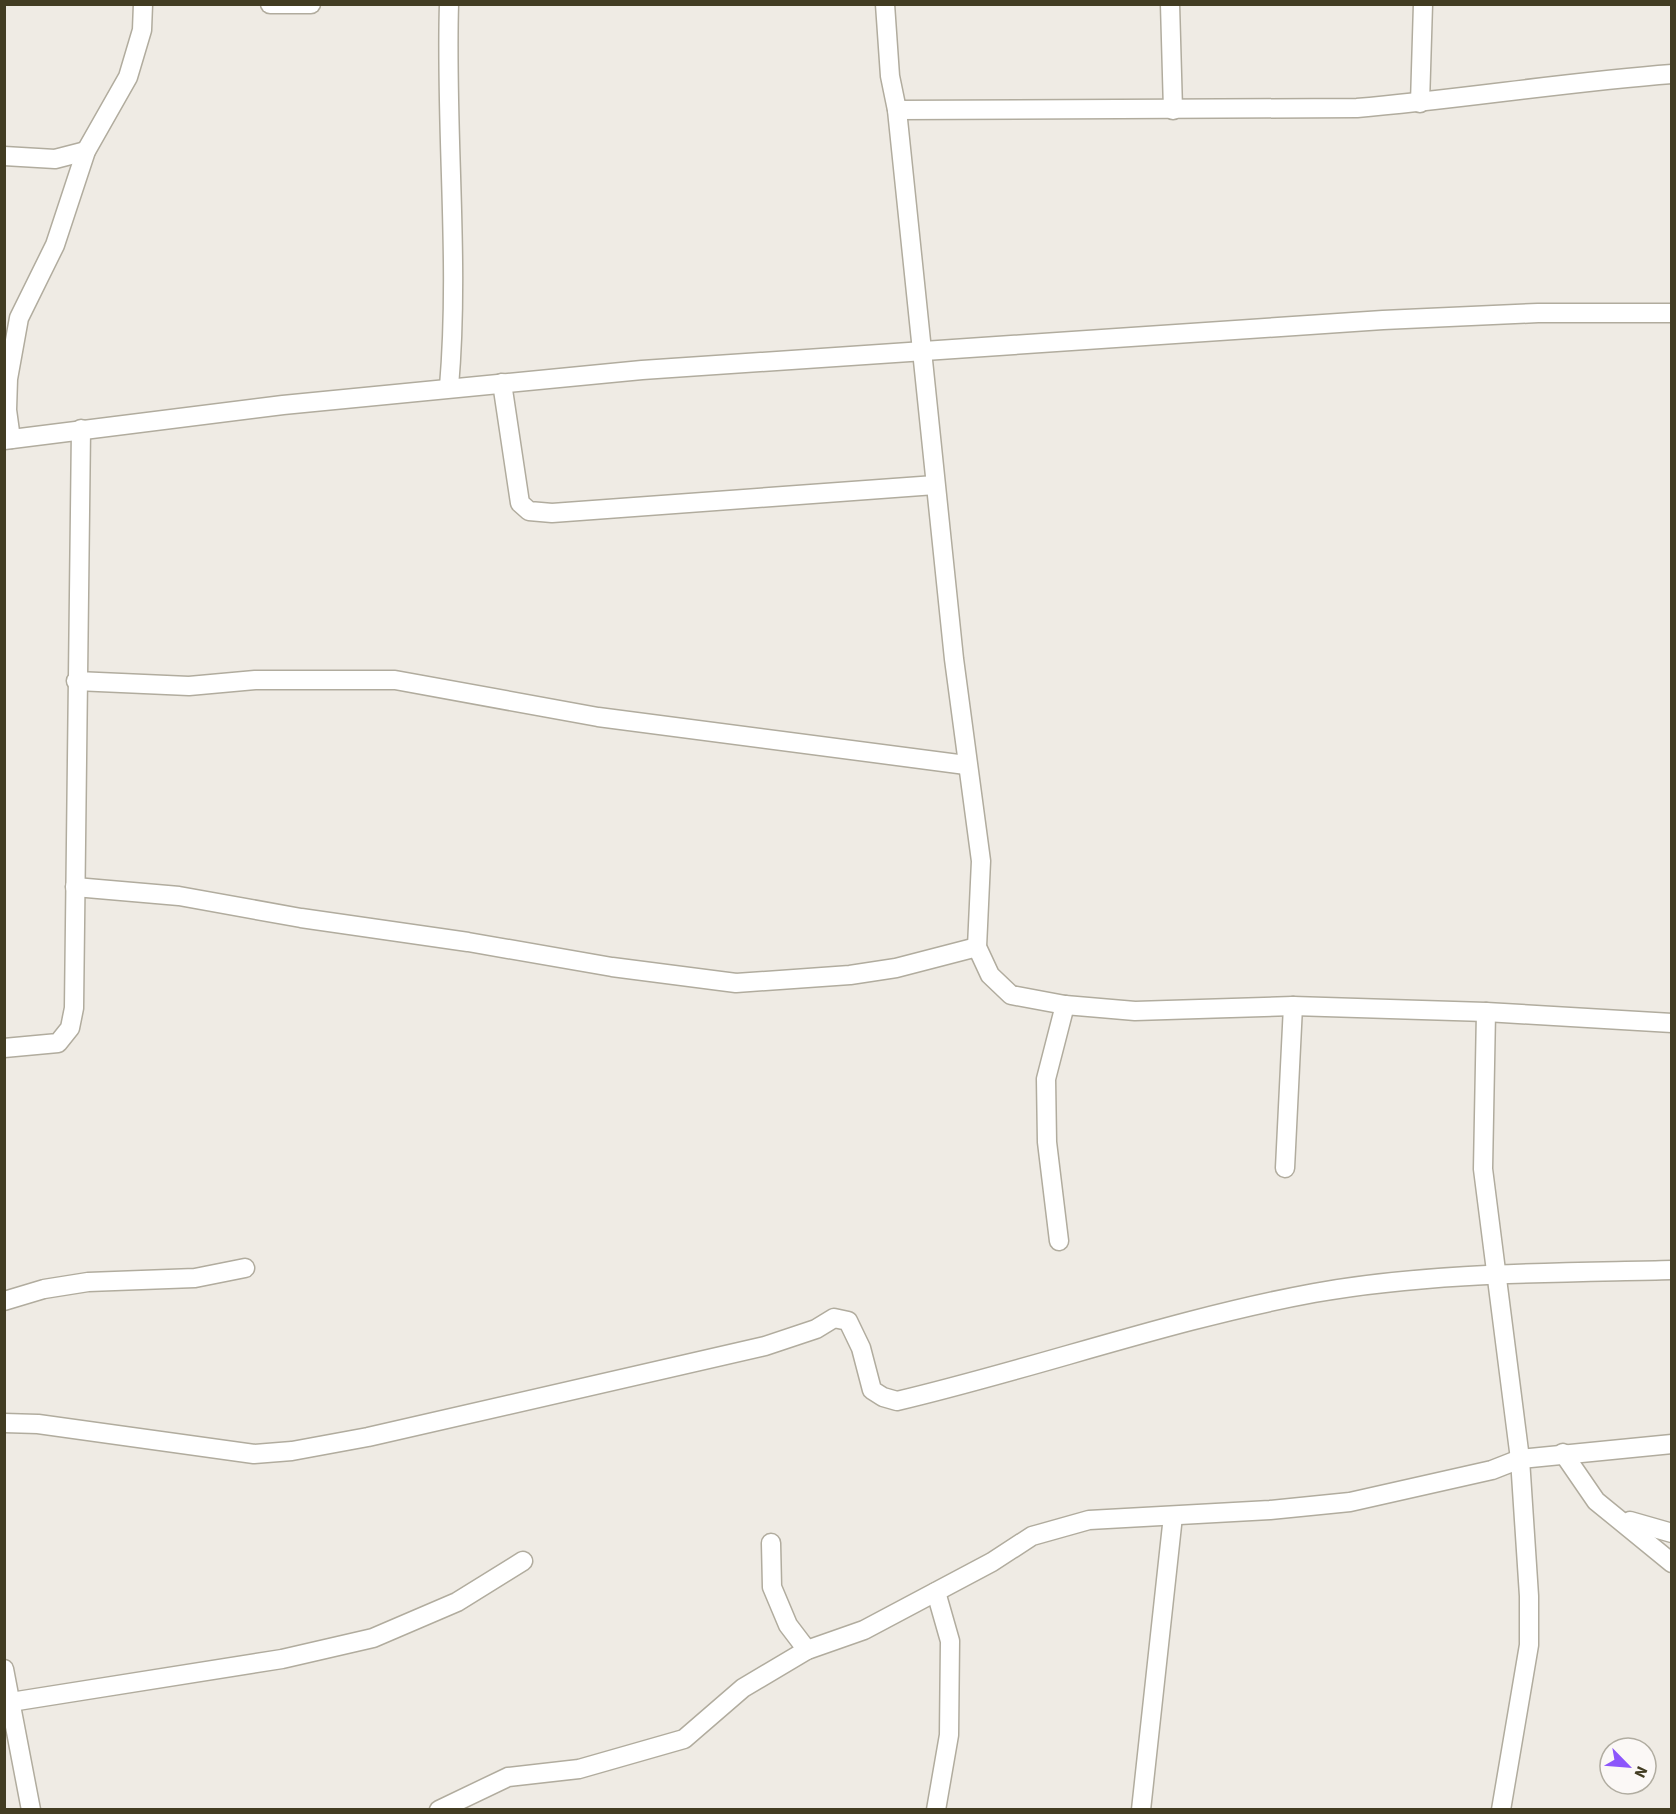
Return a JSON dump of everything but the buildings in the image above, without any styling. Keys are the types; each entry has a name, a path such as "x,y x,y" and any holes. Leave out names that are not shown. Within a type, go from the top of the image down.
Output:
{"street":[{"path":"143,4 142,30 128,77 86,151 56,244 12,323 8,379 8,440 81,429 449,387 642,370 1383,320 1538,313 1671,313"},
{"path":"270,4 311,4"},
{"path":"448,4 446,81 454,326 449,387"},
{"path":"885,4 890,76 897,110 920,351 966,765 981,861 977,947 990,975 1011,995 1065,1005 1135,1011 1293,1006 1486,1012 1671,1023"},
{"path":"1170,4 1173,110"},
{"path":"1420,103 1423,4"},
{"path":"897,110 1357,108 1420,103 1585,80 1671,74"},
{"path":"4,156 55,159 86,151"},
{"path":"502,383 520,503 529,511 552,513 935,484"},
{"path":"4,1048 58,1043 70,1028 74,1008 76,681 81,429"},
{"path":"76,681 189,686 267,680 395,680 598,717 966,765"},
{"path":"75,886 179,896 301,918 468,942 612,967 736,982 850,975 896,968 977,947"},
{"path":"1059,1241 1047,1142 1046,1079 1065,1005"},
{"path":"1285,1168 1293,1006"},
{"path":"1486,1012 1483,1169 1520,1459 1529,1596 1529,1645 1501,1809"},
{"path":"4,1301 44,1289 88,1282 195,1278 245,1268"},
{"path":"4,1423 38,1424 254,1454 292,1451 390,1433 765,1346 816,1329 834,1318 848,1321 861,1348 872,1390 883,1397 897,1401 1140,1333 1272,1302 1377,1285 1496,1275 1671,1270"},
{"path":"439,1809 508,1777 579,1768 684,1739 743,1688 807,1650 864,1630 992,1562 1032,1536 1089,1520 1350,1502 1492,1470 1520,1459 1671,1444"},
{"path":"1563,1453 1596,1501 1671,1563"},
{"path":"1141,1809 1173,1515"},
{"path":"1617,1518 1671,1533"},
{"path":"771,1543 772,1587 788,1625 807,1650"},
{"path":"11,1701 282,1659 373,1638 457,1602 523,1561"},
{"path":"936,1592 950,1641 949,1735 936,1809"},
{"path":"4,1669 31,1809"}]}
